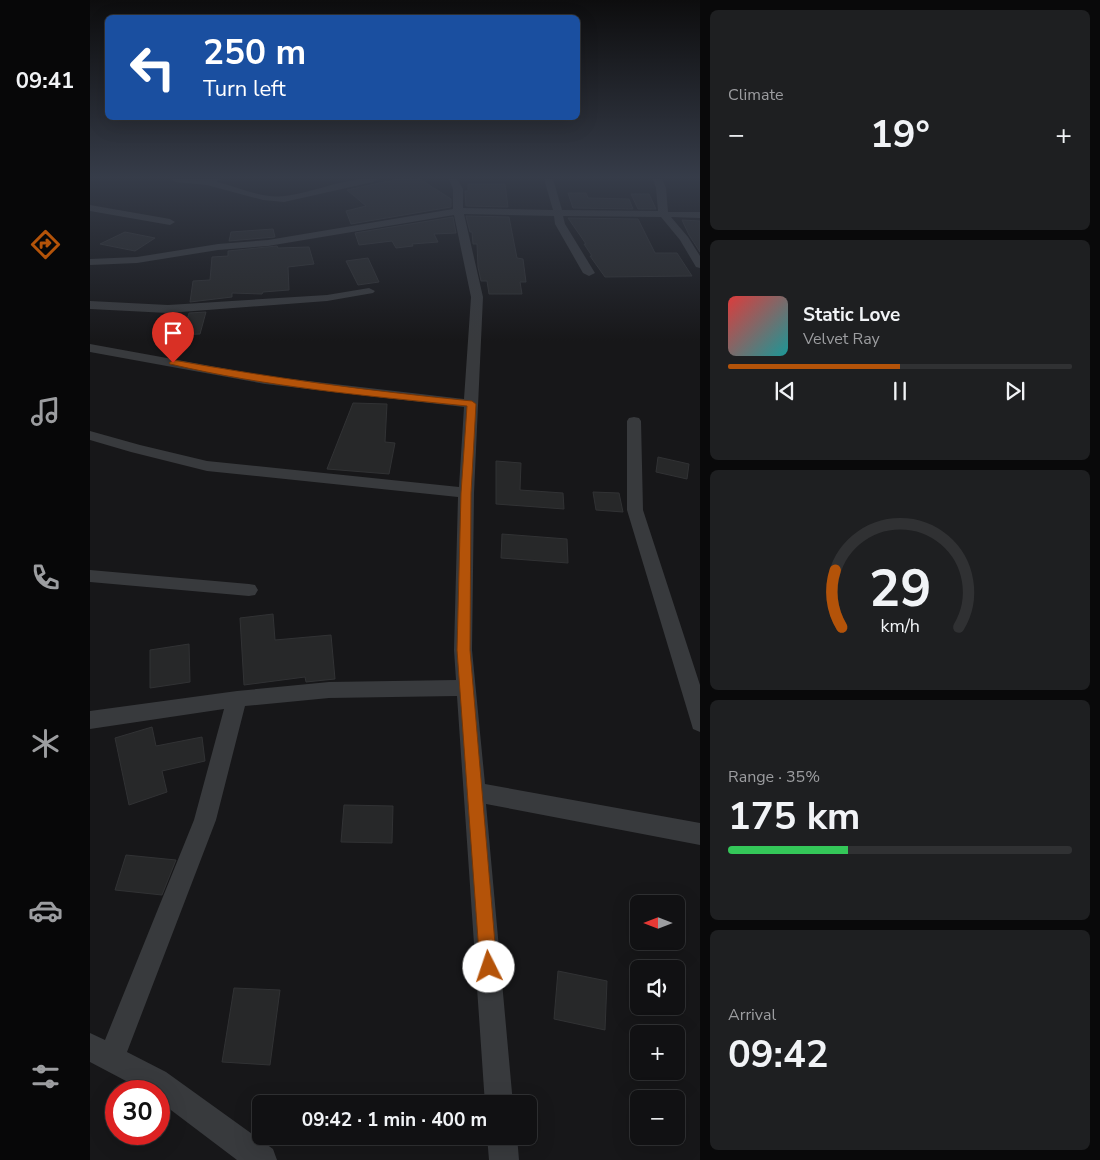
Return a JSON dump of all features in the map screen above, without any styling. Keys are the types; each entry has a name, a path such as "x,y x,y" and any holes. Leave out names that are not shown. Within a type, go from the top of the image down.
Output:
{"street":[{"path":"90,262 137,260 218,247 268,243 327,233"},
{"path":"463,233 477,297 466,493 464,650 498,1095"},
{"path":"565,233 589,273"},
{"path":"679,233 700,265"},
{"path":"90,305 168,309 327,298 369,291"},
{"path":"90,348 265,380 387,396 472,404"},
{"path":"634,421 635,510 692,691 700,723"},
{"path":"90,436 207,466 466,493"},
{"path":"90,576 249,590"},
{"path":"90,720 237,699 329,690 466,688"},
{"path":"237,699 205,820 100,1052 156,1082 262,1160"},
{"path":"475,792 700,834"},
{"path":"503,1145 504,1160"}],"building":[{"path":"123,233 155,238 135,251 100,244"},
{"path":"231,233 274,233 275,237 229,241"},
{"path":"355,233 453,233 434,234 438,242 412,244 413,246 396,248 392,241 359,245"},
{"path":"472,233 512,233 517,258 523,259 526,282 520,282 522,294 489,294 487,281 481,281 477,244 473,244"},
{"path":"578,233 645,233 655,253 677,253 692,276 605,277 590,256 592,256 584,244 586,244"},
{"path":"688,233 700,233 700,252"},
{"path":"277,246 278,248 309,247 314,264 288,267 289,290 263,292 262,294 232,293 232,297 190,302 193,281 210,280 212,257 228,256 228,251"},
{"path":"368,258 379,282 358,285 346,261"},
{"path":"206,312 200,334 177,335 182,317 188,317 189,313"},
{"path":"353,403 387,404 385,442 395,443 389,474 327,469"},
{"path":"658,457 689,464 687,479 656,472"},
{"path":"496,461 521,463 520,490 563,493 564,509 496,504"},
{"path":"593,492 619,493 623,512 596,510"},
{"path":"502,534 567,539 568,563 501,558"},
{"path":"273,614 275,640 331,635 335,679 306,682 305,677 244,685 240,618"},
{"path":"189,644 190,682 150,688 150,650"},
{"path":"152,727 156,746 202,737 205,761 162,771 167,792 129,805 115,738"},
{"path":"344,805 393,806 392,843 341,842"},
{"path":"126,855 176,860 162,895 115,890"},
{"path":"558,971 607,981 605,1030 554,1019"},
{"path":"234,988 280,990 270,1065 222,1062"}],"route":[{"path":"173,363 265,380 387,396 472,404 466,493 464,650 489,967"}]}
